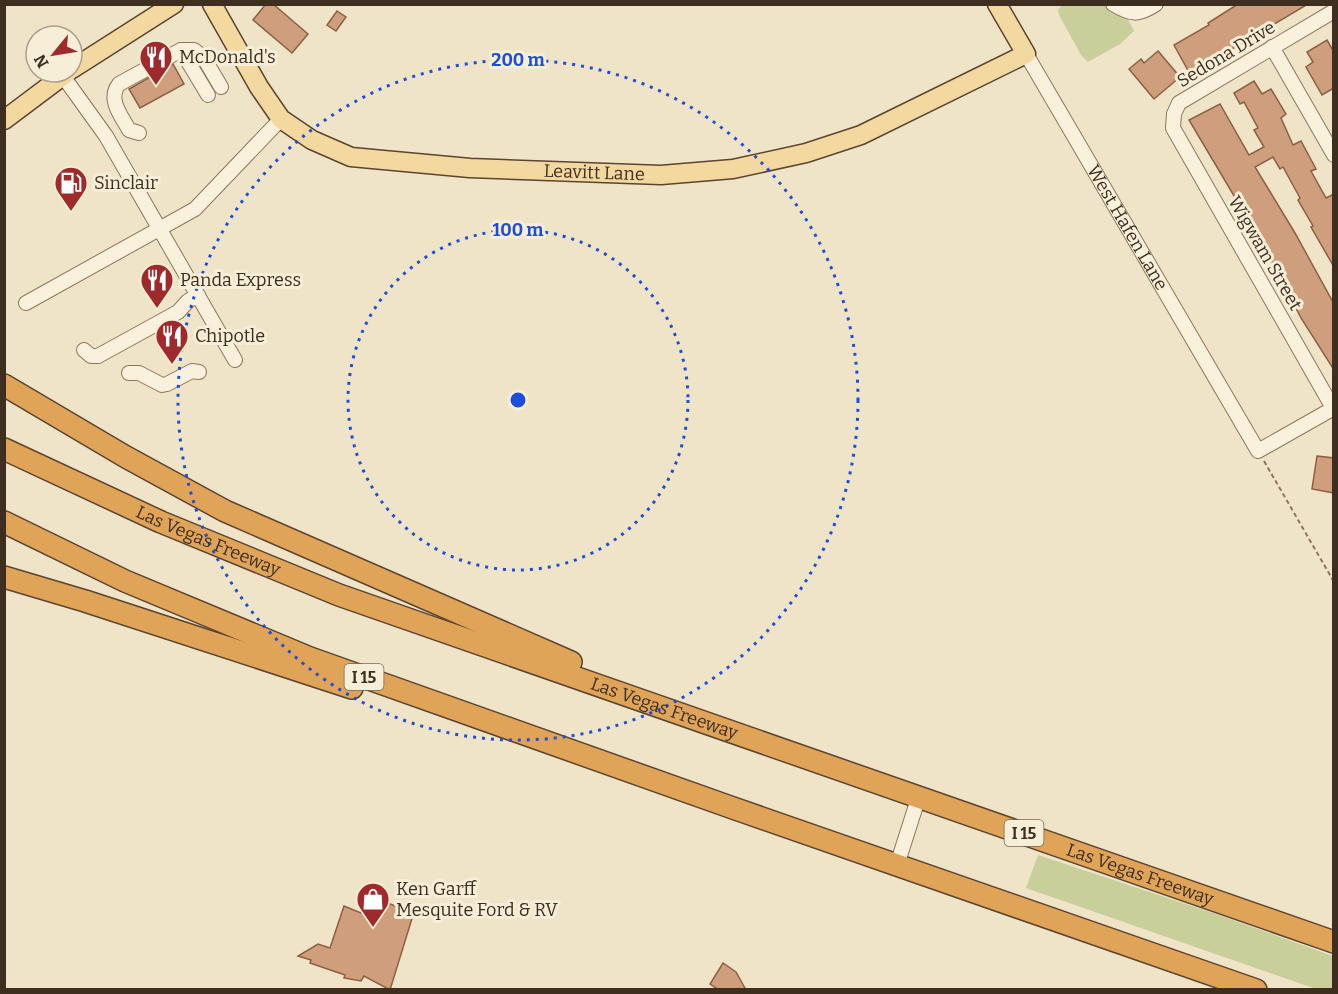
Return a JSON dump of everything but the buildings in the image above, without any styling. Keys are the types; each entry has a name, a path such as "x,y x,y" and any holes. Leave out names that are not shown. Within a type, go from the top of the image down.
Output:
{"highway":[{"path":"4,385 126,457 234,515 714,725"},
{"name":"Las Vegas Freeway","path":"4,449 161,522 339,595 1334,942"},
{"name":"I 15","path":"4,522 125,581 310,658 1256,990"},
{"path":"4,577 733,808"}],"main road":[{"path":"84,61 174,4"},
{"name":"Leavitt Lane","path":"213,4 259,87 281,119 312,140 351,157 470,168 661,175 733,169 806,153 861,135 1026,54"},
{"name":"West Hafen Lane","path":"997,4 1026,54"},
{"path":"7,121 52,84"}],"street":[{"path":"1113,4 1130,14 1145,11 1156,4"},
{"name":"Sedona Drive","path":"1174,114 1179,103 1334,11"},
{"path":"1272,47 1334,155"},
{"path":"139,133 129,130 113,100 114,90 119,84 181,50 194,50 204,58 221,87"},
{"path":"181,50 207,95"},
{"name":"West Hafen Lane","path":"1026,54 1258,451"},
{"path":"74,84 106,135 235,360"},
{"name":"Wigwam Street","path":"1174,114 1173,128 1333,408"},
{"path":"26,303 195,209 281,119"},
{"path":"92,250 105,259"},
{"path":"84,351 91,356 98,356 178,312 188,301 198,295"},
{"path":"129,373 139,373 162,385 192,371 200,372"},
{"path":"1258,451 1333,408"},
{"path":"897,865 919,796"}],"path":[{"path":"1258,451 1334,582"}],"green space":[{"path":"1062,5 1149,5 1127,18 1134,31 1120,44 1088,62 1081,55 1059,15 1058,10"},
{"path":"1038,855 1216,914 1333,956 1333,989 1316,989 1026,888"}],"place":[{"name":"McDonald's","path":"156,86"},
{"name":"Sinclair","path":"71,212"},
{"name":"Panda Express","path":"157,309"},
{"name":"Chipotle","path":"172,365"},
{"name":"Ken Garff Mesquite Ford & RV","path":"373,928"}]}
